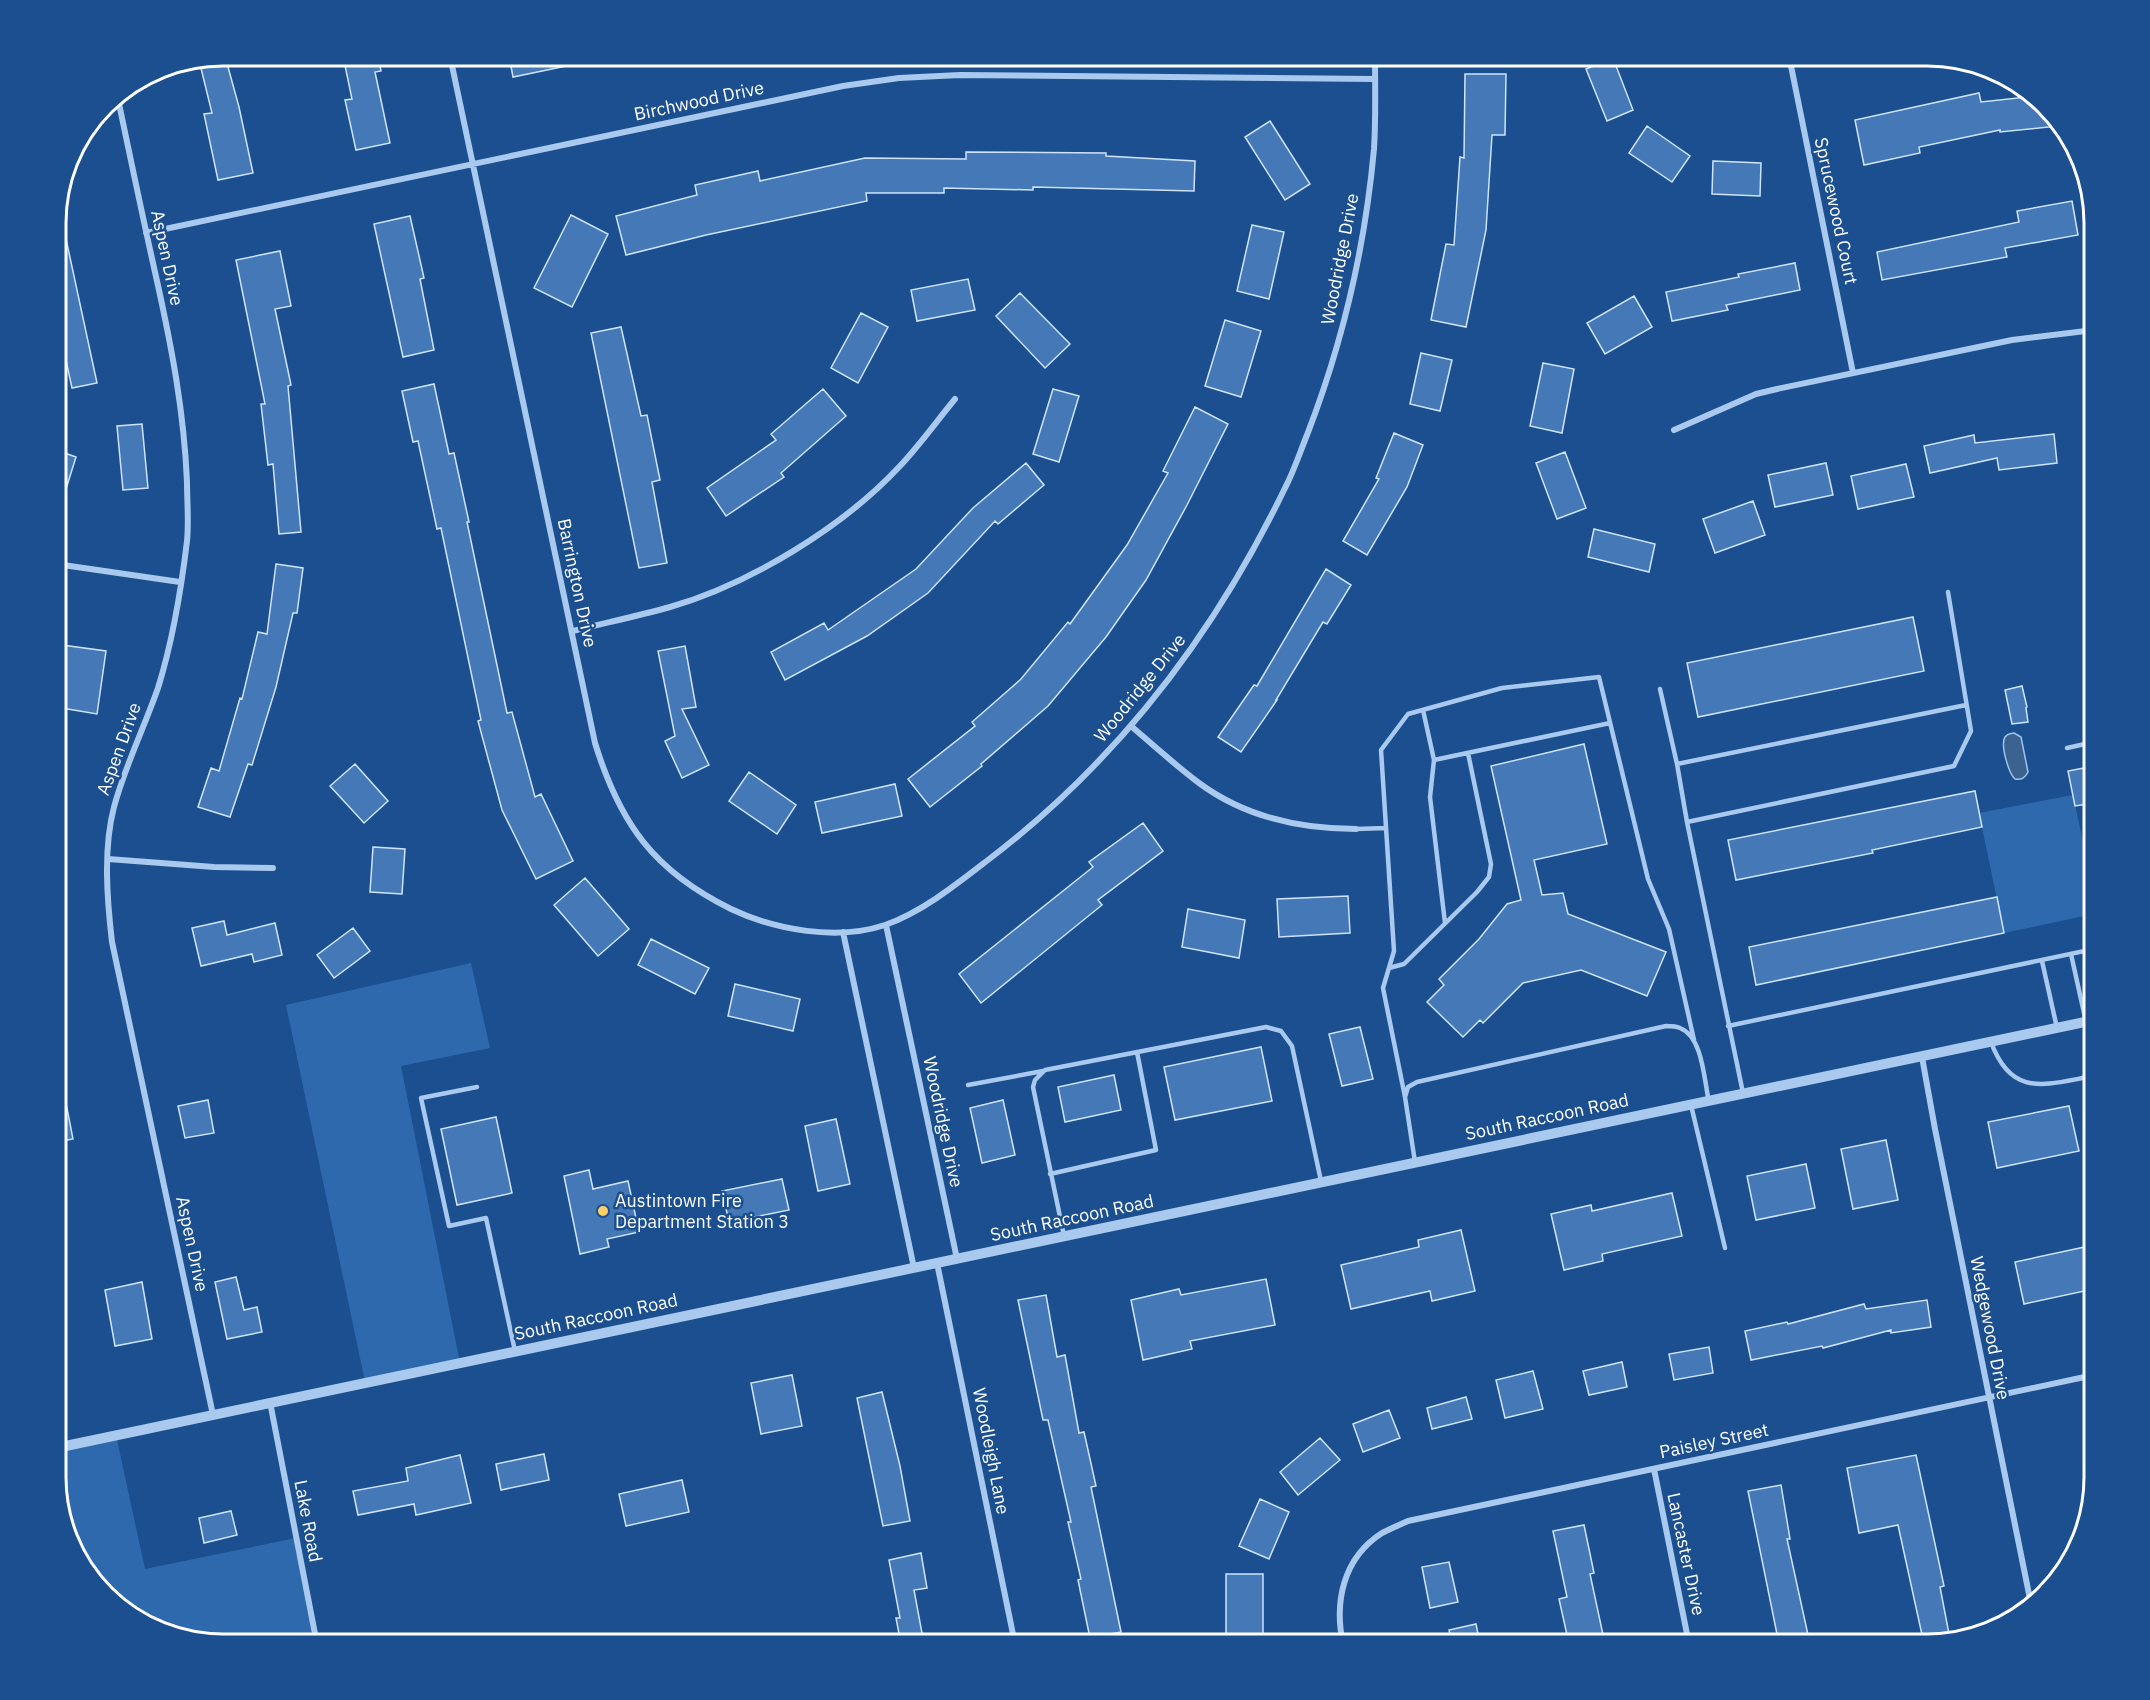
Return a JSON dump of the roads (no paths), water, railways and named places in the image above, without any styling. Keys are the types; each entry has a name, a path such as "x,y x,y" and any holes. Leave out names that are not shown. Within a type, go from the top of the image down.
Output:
{"street":[{"name":"Barrington Drive","path":"452,66 595,743 607,780 629,824 648,848 682,881 739,913 782,926 843,932 886,925"},
{"name":"Woodridge Drive","path":"957,1259 886,925 921,907 1014,841 1107,754 1155,698 1194,647 1246,565 1287,485 1324,390 1348,313 1364,236 1374,146 1375,66"},
{"name":"Sprucewood Court","path":"1790,66 1854,373"},
{"name":"Birchwood Drive","path":"146,233 843,86 899,78 960,75 1375,79"},
{"name":"Aspen Drive","path":"119,105 174,360 185,434 188,517 178,609 157,688 126,767 114,809 108,859 108,906 112,942 213,1414"},
{"path":"1674,430 1756,394 2012,340 2084,331"},
{"path":"573,631 672,606 748,576 787,554 828,528 892,474 955,399"},
{"path":"66,565 180,582"},
{"path":"1131,726 1199,783 1240,807 1268,818 1297,825 1356,829"},
{"path":"108,859 214,867 273,868"},
{"path":"843,932 914,1268"},
{"name":"South Raccoon Road","path":"66,1446 2084,1022"},
{"name":"Wedgewood Drive","path":"1922,1057 2029,1596"},
{"name":"Woodleigh Lane","path":"938,1263 1013,1634"},
{"name":"Paisley Street","path":"1341,1634 1338,1605 1343,1584 1353,1563 1370,1542 1408,1521 2084,1377"},
{"name":"Lake Road","path":"270,1402 315,1634"},
{"name":"Lancaster Drive","path":"1654,1469 1687,1634"}],"lane":[{"path":"1687,822 1954,766 1971,731 1948,592"},
{"path":"1415,1161 1405,1097 1383,988 1394,951 1381,750 1408,714 1502,688 1599,677 1648,879 1669,929 1694,1040"},
{"path":"1660,689 1743,1094"},
{"path":"1677,764 1966,705"},
{"path":"1423,710 1434,760 1430,797 1445,924"},
{"path":"1434,760 1610,723"},
{"path":"2067,748 2084,744"},
{"path":"1389,968 1404,964 1477,892 1489,877 1491,864 1468,753"},
{"path":"1356,829 1386,828"},
{"path":"1728,1026 2084,951"},
{"path":"2072,954 2084,999"},
{"path":"2042,961 2057,1028"},
{"path":"1405,1097 1408,1087 1417,1082 1666,1026 1679,1027 1690,1034 1694,1040 1709,1101"},
{"path":"968,1085 1266,1027 1281,1031 1292,1046 1321,1181"},
{"path":"1991,1041 1998,1061 2026,1083 2042,1085 2084,1078"},
{"path":"1050,1174 1156,1150 1137,1052"},
{"path":"1045,1070 1035,1080 1033,1087 1064,1236"},
{"path":"477,1087 421,1098 449,1226 486,1218 515,1351"},
{"path":"1691,1105 1725,1248"}],"place":[{"name":"Austintown Fire Department Station 3","path":"603,1211"}]}
